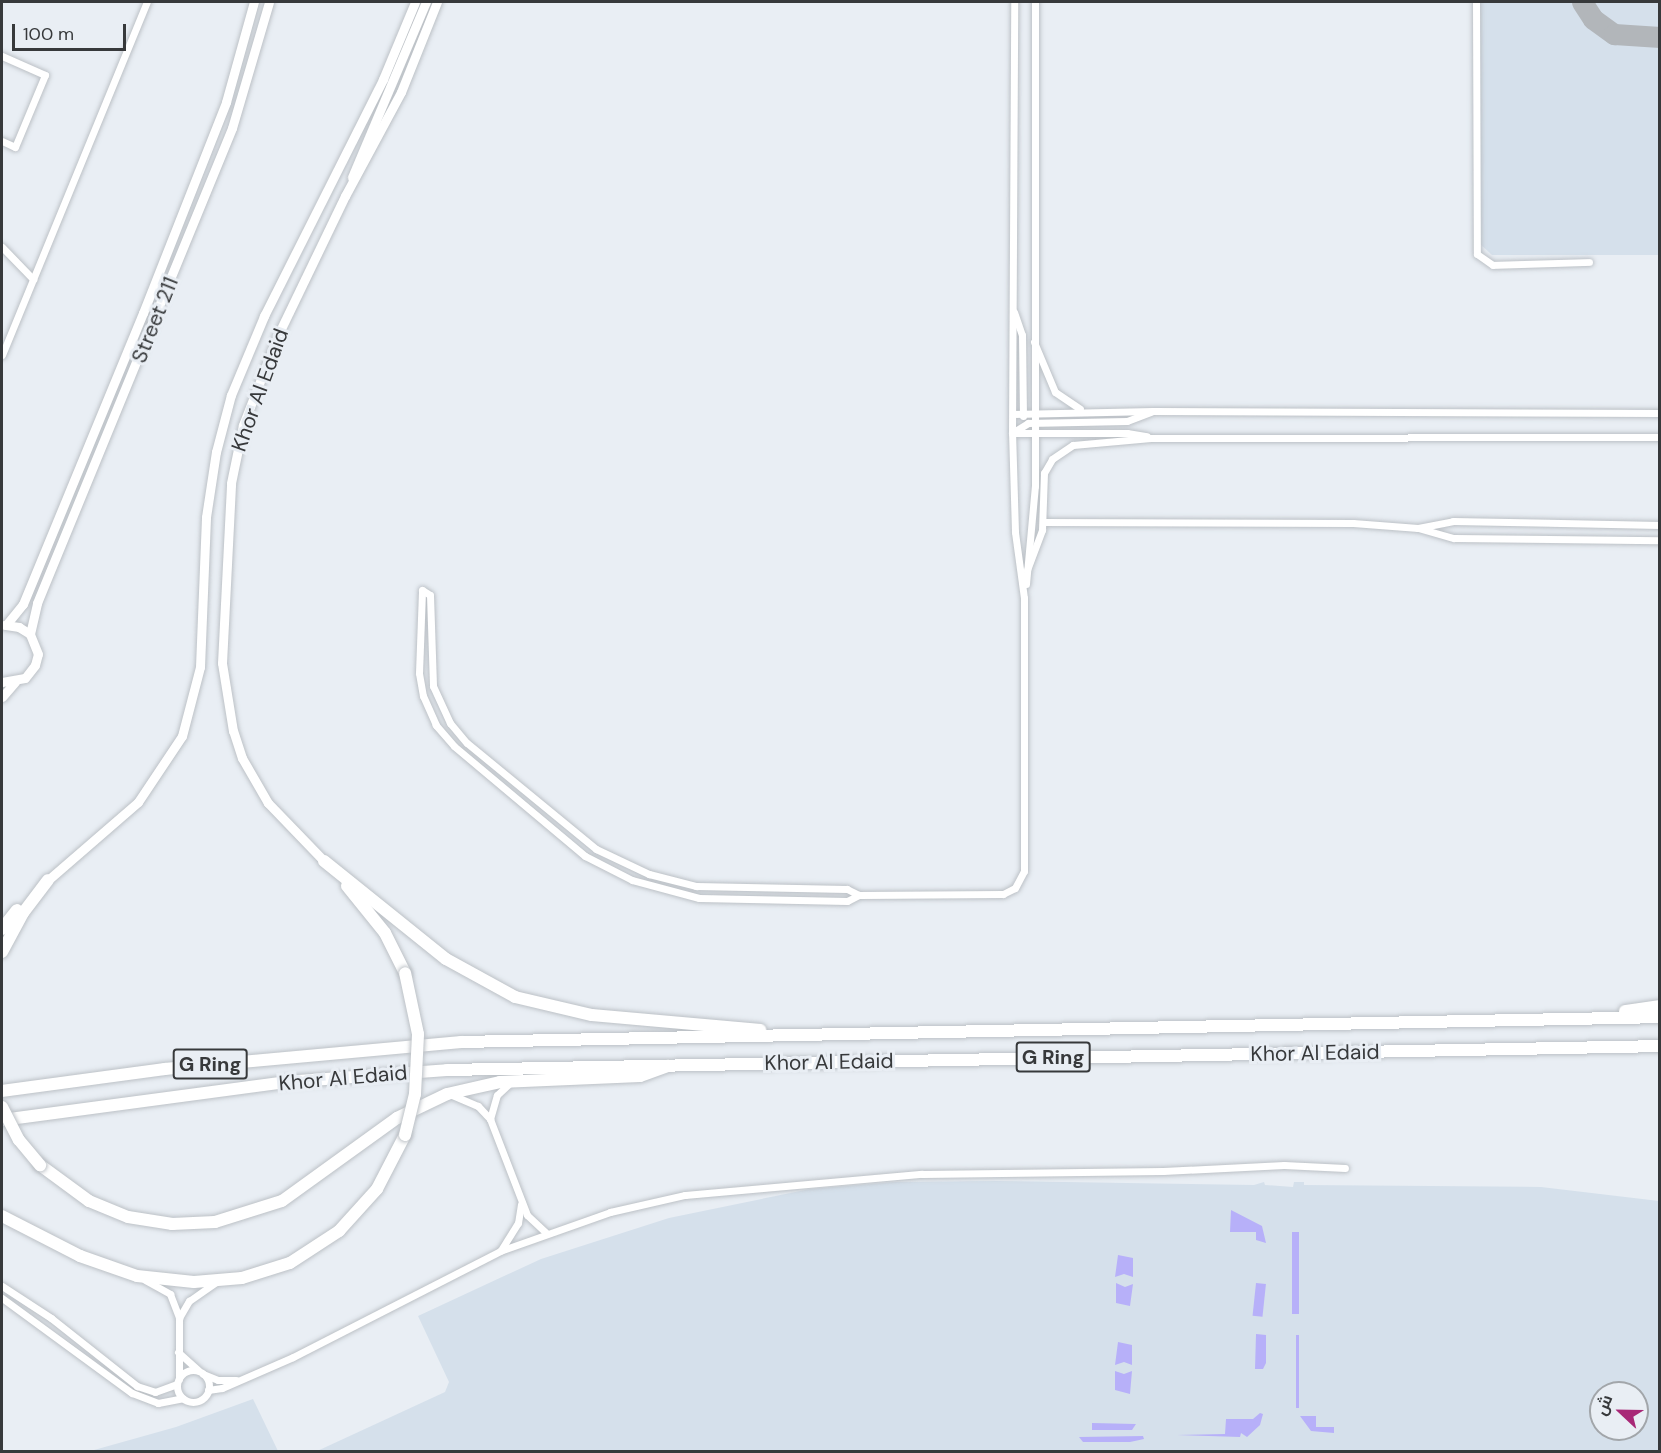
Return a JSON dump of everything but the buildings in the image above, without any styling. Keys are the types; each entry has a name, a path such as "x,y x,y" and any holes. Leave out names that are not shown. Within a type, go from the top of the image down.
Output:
{"highway":[{"path":"2,1216 90,1260 137,1276 174,1281 220,1281 266,1272 290,1263 339,1231 376,1189 405,1135 415,1094 418,1034 405,973 371,914 324,861"},
{"path":"324,861 446,959 514,997 582,1013 796,1036"},
{"path":"2,929 48,880"},
{"path":"2,952 23,913 48,880"},
{"path":"1569,1018 1659,1006"},
{"name":"Khor Al Edaid","path":"2,1091 165,1069 461,1042 1659,1017"},
{"name":"Khor Al Edaid","path":"2,1120 296,1081 447,1070 1659,1046"},
{"path":"1607,1048 1659,1053"},
{"path":"2,1107 20,1140 40,1165 81,1196 128,1216 172,1224 215,1222 282,1201 396,1118 447,1094 511,1082 640,1076 674,1064"}],"main road":[{"name":"Street 211","path":"4,625 23,604 143,313 226,102 254,2"},
{"name":"Street 211","path":"30,634 38,603 232,128 269,2"},
{"name":"Khor Al Edaid","path":"48,880 122,820 171,758 196,693 210,483 234,388 264,316 383,79 415,2"},
{"path":"345,196 426,2"},
{"name":"Khor Al Edaid","path":"324,861 267,802 242,758 224,685 228,505 241,434 261,374 345,196 401,92 437,2"},
{"path":"2,697 15,682 29,674 35,665 37,649 30,634 4,625"},
{"path":"2,682 15,682"}],"street":[{"path":"2,355 147,2"},
{"path":"1014,2 1012,433 1015,532 1024,598"},
{"path":"859,895 847,889 696,886 649,874 596,849 467,743 450,723 437,699 431,674 430,595 425,589 420,592 420,685 436,725 454,746 585,856 632,880 699,898 847,901 859,895 996,895 1015,888 1022,877 1024,598 1035,486 1035,2"},
{"path":"1476,2 1477,254 1493,265 1589,262"},
{"path":"2,56 45,75 15,147 2,141"},
{"path":"2,247 33,279"},
{"path":"1013,310 1022,335 1024,424 1034,432"},
{"path":"1034,342 1055,392 1073,406 1088,411"},
{"path":"1013,414 1088,411 1659,413"},
{"path":"1012,433 1024,424 1034,422 1127,421 1153,411"},
{"path":"1012,433 1127,432 1151,438"},
{"path":"1027,570 1043,522 1042,482 1047,465 1058,453 1082,444 1151,438 1659,436"},
{"path":"1043,522 1353,523 1418,528 1454,538 1659,540"},
{"path":"1418,528 1453,522 1659,525"},
{"path":"490,1119 497,1095 511,1082"},
{"path":"447,1094 478,1106 490,1119 530,1220 546,1233"},
{"path":"2,1298 132,1393 158,1403 183,1398 199,1400 208,1390 293,1357 500,1251 610,1212 685,1195 870,1176 1163,1171 1249,1165 1345,1168"},
{"path":"500,1251 518,1223 521,1198"},
{"path":"137,1276 170,1294 179,1318 178,1381 183,1398"},
{"path":"179,1318 189,1301 220,1281"},
{"path":"2,1286 51,1318 137,1386 154,1392 178,1381 189,1371 222,1380 238,1380"},
{"path":"178,1352 201,1373 208,1390"}],"shaded area":[{"path":"1480,2 1659,2 1659,255 1492,255 1478,242"},
{"path":"995,1181 1254,1185 1264,1182 1265,1185 1293,1187 1294,1182 1304,1182 1304,1185 1541,1187 1659,1201 1659,1451 315,1452 445,1392 449,1382 418,1316 541,1259 669,1218 810,1189 894,1182"},
{"path":"1231,1210 1262,1226 1266,1243 1256,1240 1256,1232 1230,1232"},
{"path":"1292,1232 1299,1232 1299,1314 1292,1314"},
{"path":"1118,1255 1133,1258 1133,1277 1124,1274 1115,1277"},
{"path":"1116,1283 1125,1287 1133,1284 1130,1306 1116,1303"},
{"path":"1256,1283 1266,1284 1262,1317 1253,1316"},
{"path":"1256,1334 1266,1335 1266,1363 1263,1369 1255,1369"},
{"path":"1296,1335 1299,1335 1299,1408 1296,1408"},
{"path":"1118,1342 1132,1345 1132,1365 1124,1362 1115,1365"},
{"path":"1115,1371 1124,1374 1132,1371 1130,1394 1115,1390"},
{"path":"253,1399 278,1451 87,1452 176,1427"},
{"path":"1260,1413 1263,1414 1260,1425 1247,1437 1241,1433 1240,1437 1177,1435 1225,1434 1226,1419 1253,1419"},
{"path":"1300,1416 1316,1416 1316,1427 1334,1427 1334,1433 1311,1431"},
{"path":"1092,1423 1136,1424 1132,1430 1092,1430"},
{"path":"1143,1436 1144,1439 1130,1442 1083,1442 1079,1437"}],"taxiway":[{"path":"1582,2 1593,19 1614,34 1660,37"}]}
